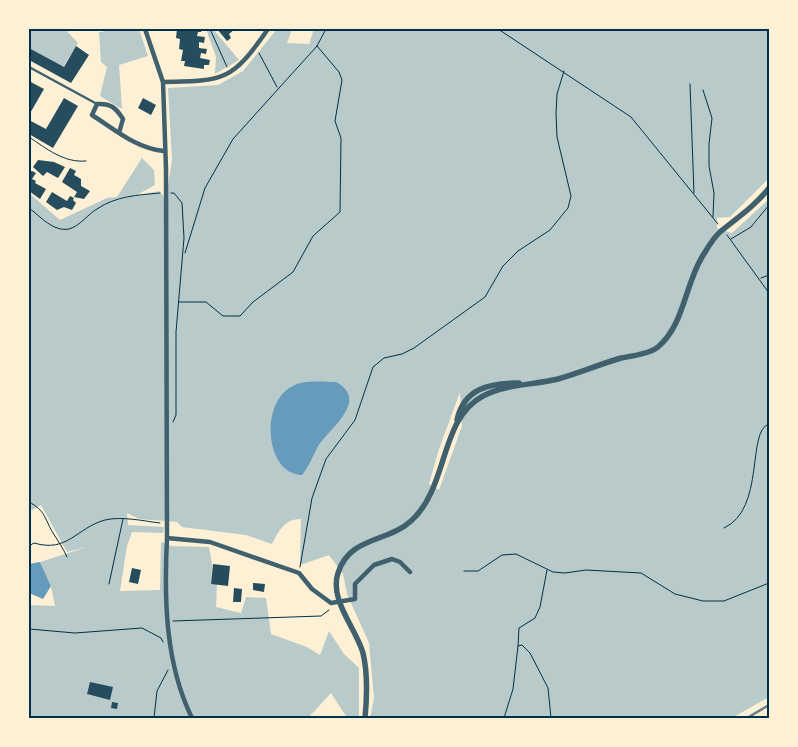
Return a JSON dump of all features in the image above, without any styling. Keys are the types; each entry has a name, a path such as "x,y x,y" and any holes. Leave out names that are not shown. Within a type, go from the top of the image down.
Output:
{"street":[{"path":"145,29 163,82 167,538 165,579 173,661 181,695 192,718"},
{"path":"163,82 215,80 229,73 240,65 268,29"},
{"path":"119,133 123,119 116,108 106,104 97,104 92,115 119,133 148,150 164,151"},
{"path":"455,427 468,408 482,397 496,391 558,379 657,348 679,316 701,259 724,230 760,199 769,188"},
{"path":"364,718 367,691 363,652 340,602 337,574 347,556 368,540 392,534 411,522 421,510 434,492 455,427 458,411 469,394 483,386 499,383 535,383"},
{"path":"167,538 210,542 299,572 321,596 331,603 355,599 355,584 374,565 392,559 400,562 410,572"}],"lane":[{"path":"29,67 97,104"}],"path":[{"path":"210,29 229,73"},
{"path":"184,256 205,188 222,156 233,139 317,46 326,29"},
{"path":"498,29 631,117 724,230 769,293"},
{"path":"178,302 206,302 222,316 240,316 253,302 293,272 313,236 340,212 342,138 335,121 342,80 339,72 317,46"},
{"path":"255,47 278,88"},
{"path":"299,572 312,498 326,459 355,420 373,368 384,358 402,354 414,348 485,297 503,266 518,251 550,230 568,208 571,196 558,136 556,114 557,94 564,71"},
{"path":"690,84 694,194"},
{"path":"703,90 712,118 708,144 709,166 714,193 713,218"},
{"path":"29,137 63,158 74,162 86,161"},
{"path":"29,208 44,221 68,229 79,224 99,207 129,196 174,193 182,204 184,256 178,302 175,360 176,415 174,422 165,429"},
{"path":"731,240 751,227 769,206"},
{"path":"760,279 769,275"},
{"path":"724,528 740,515 749,498 754,479 757,442 761,430 769,424"},
{"path":"29,502 39,507 46,516 52,532 61,544 67,557"},
{"path":"109,584 123,519"},
{"path":"29,546 34,543 48,547 61,544 106,520 123,519 166,523"},
{"path":"464,571 478,571 502,555 516,554 547,570 564,573 586,570 641,573 675,594 703,601 724,601 769,582"},
{"path":"504,718 513,690 520,628 535,618 540,607 547,570"},
{"path":"168,621 321,616 340,602"},
{"path":"29,629 76,634 142,628 160,638 165,646"},
{"path":"518,646 522,645 527,648 539,668 548,688 551,718"},
{"path":"154,718 157,691 173,661"}],"shaded area":[{"path":"29,29 65,29 78,43 63,67 29,48"},
{"path":"104,29 139,29 148,56 119,65 122,109 100,96 107,67 101,62 99,32 103,32"},
{"path":"206,29 213,29 239,60 215,74 216,57"},
{"path":"277,29 292,29 287,43 309,44 314,29 769,29 769,173 767,180 730,217 717,218 717,228 732,233 769,199 769,697 732,718 370,718 374,698 369,643 347,594 343,574 329,555 300,565 301,519 286,523 272,544 246,535 182,527 177,522 139,519 127,513 128,525 164,527 163,533 132,532 127,546 120,591 160,590 161,542 172,546 209,547 212,564 211,583 217,584 216,607 241,613 246,597 266,598 271,634 307,647 320,655 329,631 344,654 359,668 359,718 347,718 331,693 308,718 29,718 29,605 55,606 51,586 40,562 87,547 67,552 41,505 32,510 29,509 29,193 60,220 107,198 117,197 142,158 154,170 155,185 135,196 159,191 166,199 172,160 168,88 218,85 243,71","holes":["460,392 462,426 439,490 429,484 439,449"]}],"water":[{"path":"336,382 346,390 349,398 348,406 337,424 317,448 302,475 290,472 280,463 274,451 271,437 271,422 274,408 281,396 296,384"},
{"path":"40,562 51,586 43,599 29,593 29,564"}],"building":[{"path":"177,29 202,29 201,32 198,32 197,36 205,37 204,43 199,42 199,48 207,49 206,54 201,53 200,58 210,60 209,65 204,65 204,69 184,66 185,61 181,61 183,50 179,49 180,39 176,38"},
{"path":"217,29 235,29 229,34 231,38 227,41"},
{"path":"76,46 89,55 71,83 29,60 29,48 64,67"},
{"path":"29,81 44,89 29,115"},
{"path":"64,98 78,106 53,148 29,134 29,120 46,129"},
{"path":"143,98 156,105 151,115 138,108"},
{"path":"38,160 54,162 65,167 58,178 47,172 43,176 33,167"},
{"path":"70,168 76,171 74,175 81,179 81,186 90,191 84,199 74,197 77,192 62,182"},
{"path":"29,172 36,173 32,179 36,181 35,183 46,189 40,199 29,191"},
{"path":"52,192 67,201 70,196 74,198 73,200 76,203 72,210 64,207 57,210 46,202"},
{"path":"213,564 230,566 228,586 211,584"},
{"path":"132,568 141,570 138,584 129,582"},
{"path":"253,583 265,584 264,592 253,590"},
{"path":"234,588 242,589 241,602 233,602"},
{"path":"90,682 113,687 110,700 87,694"},
{"path":"112,702 118,703 117,709 111,708"}],"railway":[{"path":"747,718 769,705"}]}
